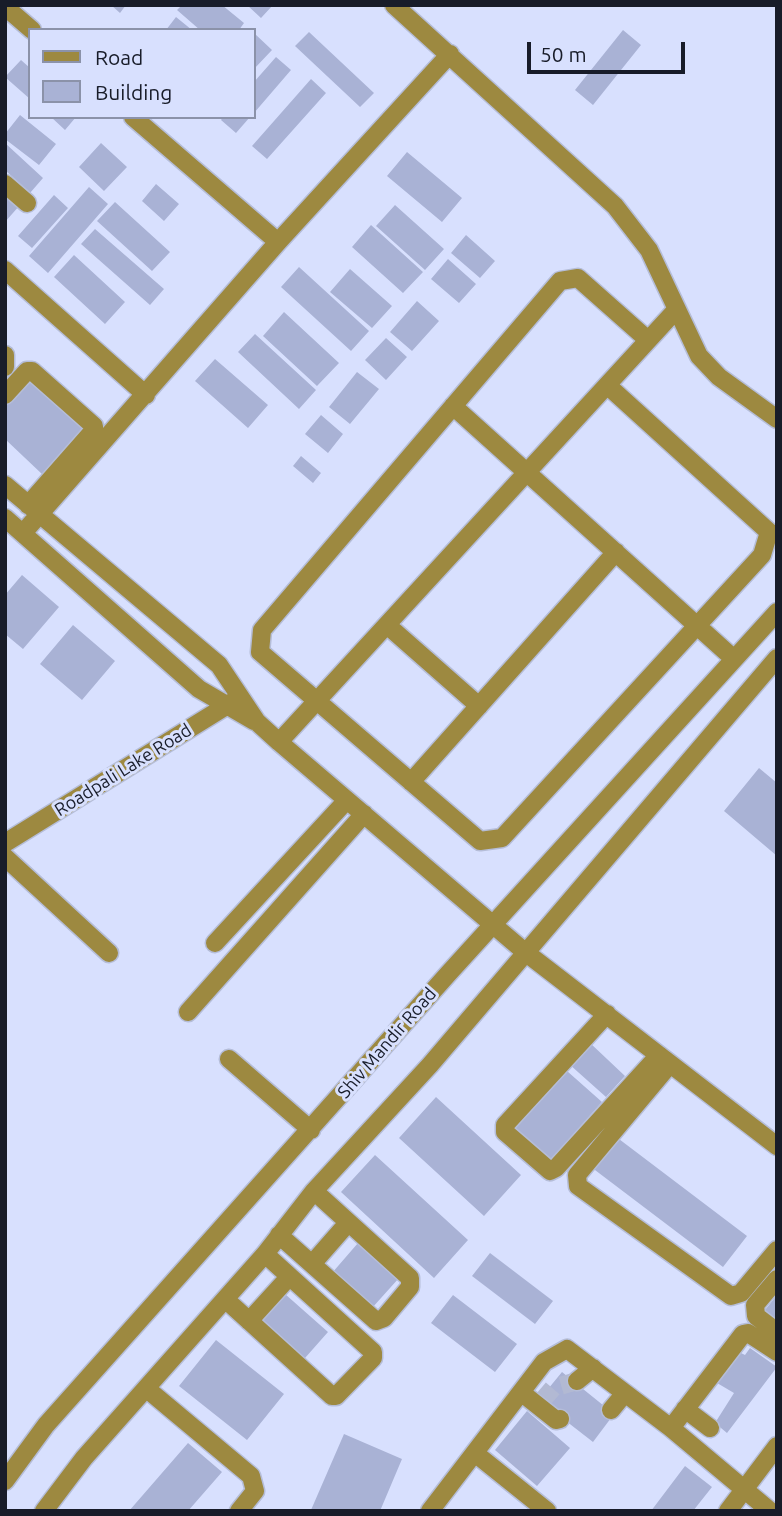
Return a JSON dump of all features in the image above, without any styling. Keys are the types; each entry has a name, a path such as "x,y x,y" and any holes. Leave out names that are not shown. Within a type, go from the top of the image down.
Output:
{"street":[{"path":"394,5 615,206 649,250 699,356 763,412 777,419"},
{"path":"9,11 30,28"},
{"path":"34,510 146,395 278,242 450,54"},
{"path":"135,119 278,242"},
{"path":"5,184 27,203"},
{"path":"5,270 146,395"},
{"path":"607,385 769,532 762,555 502,838 480,841 260,652 262,630 560,281 578,278 648,340"},
{"path":"279,742 676,310"},
{"path":"5,355 5,367"},
{"path":"5,395 27,371 32,371 94,426 94,430 34,510 23,533"},
{"path":"453,406 734,659"},
{"path":"5,485 219,665 233,702"},
{"path":"5,518 199,689 233,702 525,952 776,1143"},
{"path":"411,782 616,552"},
{"name":"Shiv Mandir Road","path":"5,1481 46,1425 777,612"},
{"path":"387,625 479,706"},
{"path":"44,1511 84,1458 265,1254 314,1192 430,1065 777,659"},
{"name":"Roadpali Lake Road","path":"8,838 233,702"},
{"path":"215,943 347,800"},
{"path":"188,1012 364,814"},
{"path":"5,857 109,953"},
{"path":"607,1014 505,1125 505,1132 550,1171 665,1060"},
{"path":"229,1059 311,1130"},
{"path":"665,1060 577,1175 578,1186 731,1296 741,1293 777,1250"},
{"path":"279,1235 376,1321 384,1318 410,1287 410,1278 314,1192"},
{"path":"312,1264 347,1224"},
{"path":"225,1299 332,1396 336,1396 373,1358 373,1352 265,1254"},
{"path":"249,1321 289,1277"},
{"path":"777,1279 755,1305 756,1316 777,1332"},
{"path":"671,1428 743,1334 748,1333 777,1352"},
{"path":"430,1511 544,1362 556,1352 568,1349 671,1428 771,1511 777,1504"},
{"path":"578,1381 593,1368"},
{"path":"147,1389 251,1476 255,1490 239,1511"},
{"path":"522,1393 540,1404 556,1420 560,1419"},
{"path":"611,1410 625,1393"},
{"path":"685,1409 710,1428"},
{"path":"728,1511 777,1446"},
{"path":"476,1454 547,1511"}],"building":[{"path":"111,5 126,5 120,13"},
{"path":"182,5 222,5 244,23 240,28 198,28 177,10"},
{"path":"247,5 273,5 261,18"},
{"path":"176,17 190,28 168,28"},
{"path":"623,30 641,45 593,105 575,90"},
{"path":"309,32 374,93 360,107 295,46"},
{"path":"256,35 272,50 256,67"},
{"path":"276,57 291,70 256,111 256,80"},
{"path":"21,60 28,66 28,97 5,77"},
{"path":"311,79 326,93 267,159 252,146"},
{"path":"20,115 56,144 39,165 5,139 5,134"},
{"path":"53,119 74,119 65,130"},
{"path":"222,119 248,119 236,133"},
{"path":"5,143 43,178 30,193 5,170"},
{"path":"101,143 127,167 104,191 79,167"},
{"path":"407,152 462,198 442,222 387,176"},
{"path":"156,184 179,204 164,221 142,201"},
{"path":"89,187 108,204 48,273 29,256"},
{"path":"5,191 20,205 5,222"},
{"path":"54,195 68,208 32,248 18,236"},
{"path":"115,202 170,252 152,271 97,221"},
{"path":"395,205 444,249 425,270 376,226"},
{"path":"371,225 423,272 403,293 352,247"},
{"path":"95,229 164,289 150,305 81,244"},
{"path":"466,235 495,261 480,278 451,253"},
{"path":"74,255 125,302 105,324 54,277"},
{"path":"448,259 476,284 459,303 431,279"},
{"path":"299,267 369,331 351,351 281,287"},
{"path":"350,269 392,306 372,328 330,292"},
{"path":"417,301 439,321 412,351 390,332"},
{"path":"284,312 339,363 317,386 263,336"},
{"path":"255,334 316,390 299,409 238,352"},
{"path":"386,338 407,357 386,380 365,360"},
{"path":"215,359 268,405 248,428 195,381"},
{"path":"357,372 379,389 350,424 329,407"},
{"path":"29,376 86,430 43,475 5,439 5,401"},
{"path":"321,415 343,434 328,453 305,434"},
{"path":"301,456 321,473 313,483 293,466"},
{"path":"22,575 59,607 23,649 5,634 5,595"},
{"path":"73,625 115,661 82,700 40,664"},
{"path":"759,768 777,783 777,856 724,811"},
{"path":"589,1042 625,1076 606,1097 569,1064"},
{"path":"567,1071 602,1102 548,1163 512,1132"},
{"path":"436,1097 521,1175 484,1216 399,1138"},
{"path":"615,1136 747,1236 723,1267 591,1167"},
{"path":"375,1155 468,1240 434,1278 341,1192"},
{"path":"358,1243 399,1278 372,1308 332,1273"},
{"path":"490,1253 553,1301 535,1324 472,1276"},
{"path":"285,1294 328,1332 305,1358 262,1319"},
{"path":"453,1295 517,1344 495,1372 431,1323"},
{"path":"777,1295 777,1320 765,1310"},
{"path":"216,1340 284,1394 247,1440 179,1386"},
{"path":"750,1348 777,1367 727,1433 715,1423 734,1393 712,1380 733,1349 745,1355"},
{"path":"562,1372 614,1414 593,1442 539,1400"},
{"path":"527,1411 570,1448 537,1486 495,1450"},
{"path":"344,1434 402,1459 380,1511 311,1510"},
{"path":"188,1443 222,1472 188,1511 129,1511"},
{"path":"685,1466 712,1487 693,1511 651,1511"}],"tunnel":[{"path":"541,1402 553,1388 577,1381"}]}
